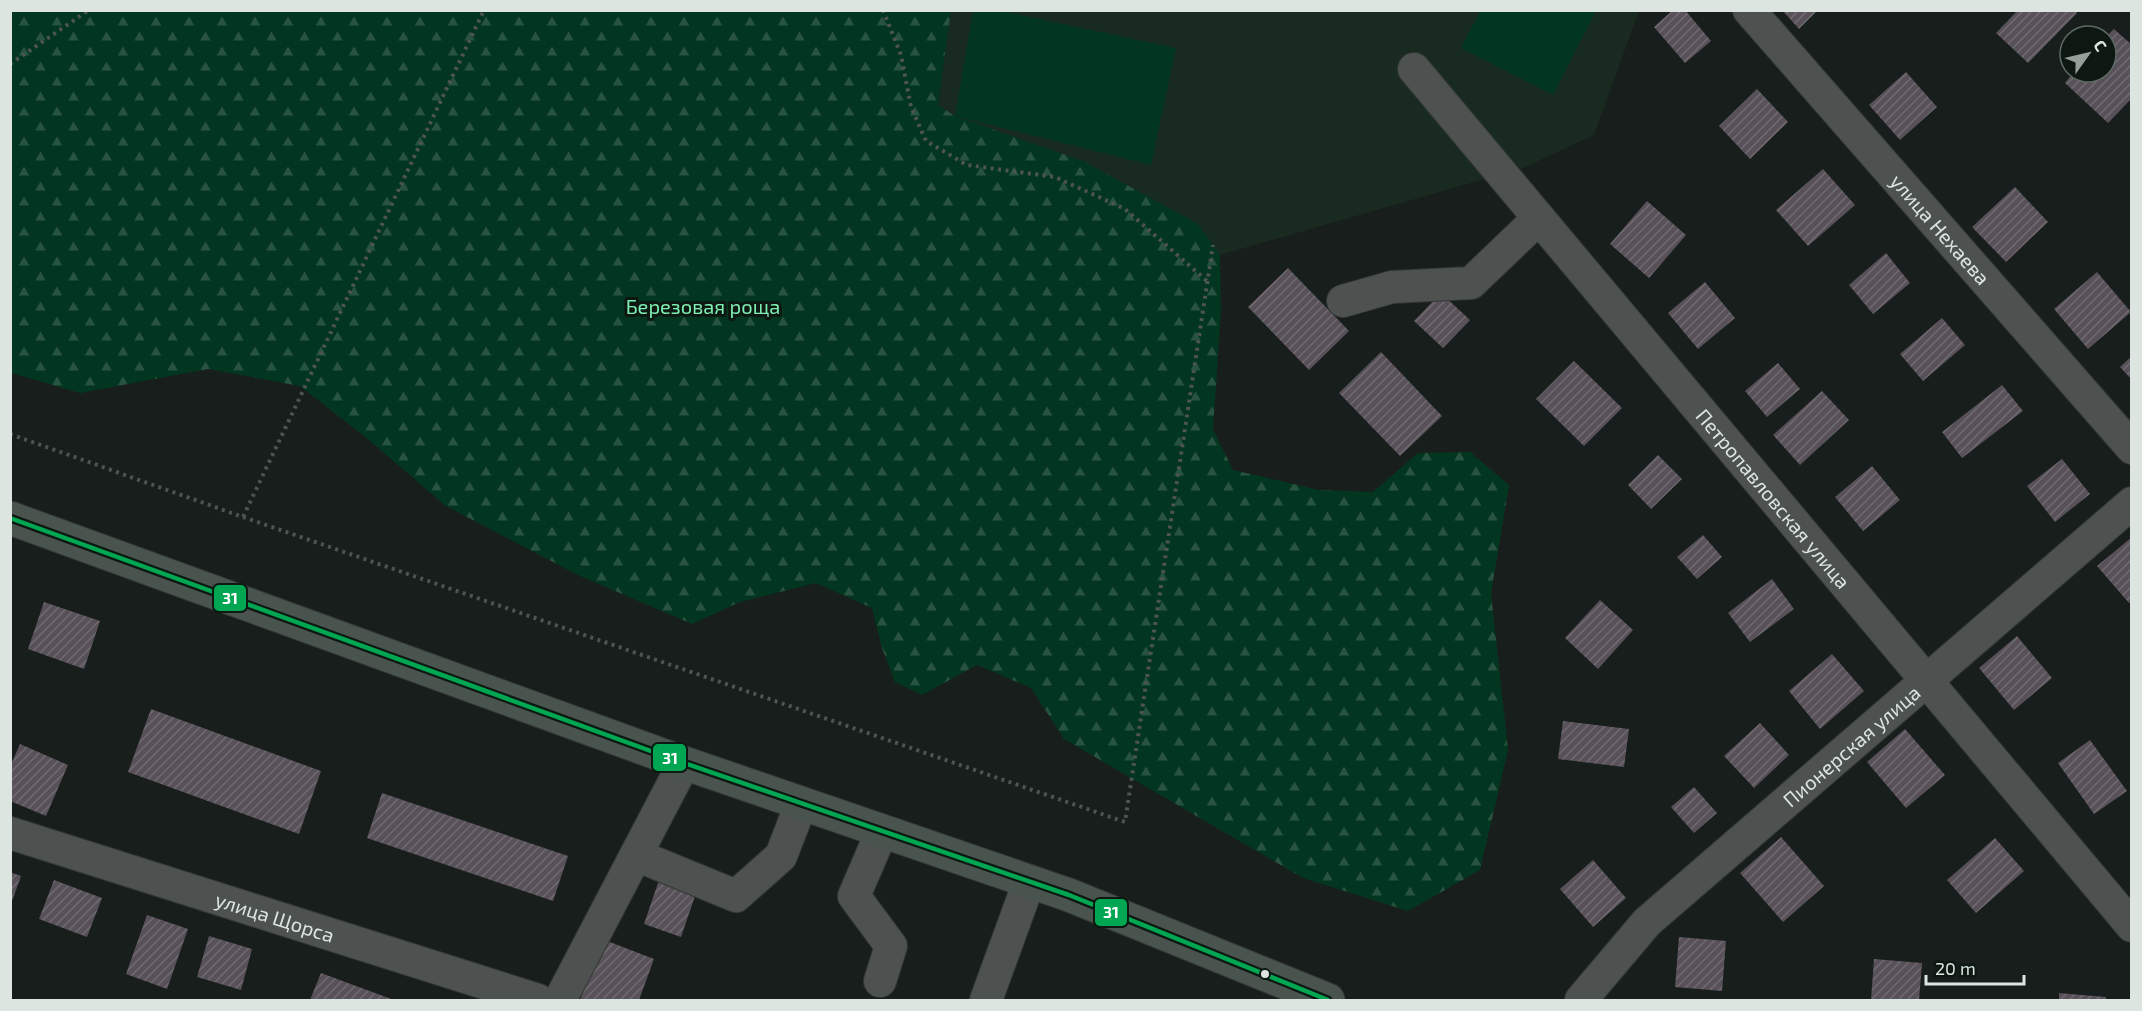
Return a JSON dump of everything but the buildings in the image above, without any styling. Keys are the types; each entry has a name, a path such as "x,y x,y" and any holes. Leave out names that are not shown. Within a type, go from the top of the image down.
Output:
{"main road":[{"path":"10,518 684,764 1029,882 1328,1000"}],"street":[{"name":"улица Нехаева","path":"1749,10 2132,448"},
{"name":"Петропавловская улица","path":"1414,69 1924,682 2132,926"},
{"path":"1343,301 1392,287 1470,283 1539,218"},
{"name":"Пионерская улица","path":"1581,1000 1647,922 2132,502"},
{"path":"560,1000 684,764"},
{"path":"636,855 736,896 781,856 801,804"},
{"path":"880,981 891,946 854,896 882,831"},
{"name":"улица Щорса","path":"10,833 538,1000"},
{"path":"986,1000 1029,882"}],"path":[{"path":"10,64 89,10"},
{"path":"243,517 484,10"},
{"path":"883,10 901,55 911,107 926,141 967,165 1055,177 1125,209 1207,281"},
{"path":"10,434 243,517 1125,822 1213,246"}],"shaded area":[{"path":"951,11 1639,11 1594,135 1523,168 1220,255 936,121"}],"green space":[{"path":"1480,10 1596,11 1553,95 1461,48"},
{"name":"Березовая роща","path":"10,11 951,11 938,105 955,116 1083,161 1198,224 1220,255 1221,312 1213,429 1233,470 1319,490 1373,492 1418,453 1470,452 1509,485 1491,593 1508,750 1480,870 1408,911 1303,878 1064,739 1031,688 977,665 922,695 895,682 882,648 872,608 816,583 740,602 692,624 578,575 446,506 369,440 300,386 208,369 80,393 11,373"},
{"path":"973,11 1002,11 1176,48 1151,165 955,116"}],"transit line":[{"name":"31","path":"10,518 684,763 1069,895 1328,1000"}]}
